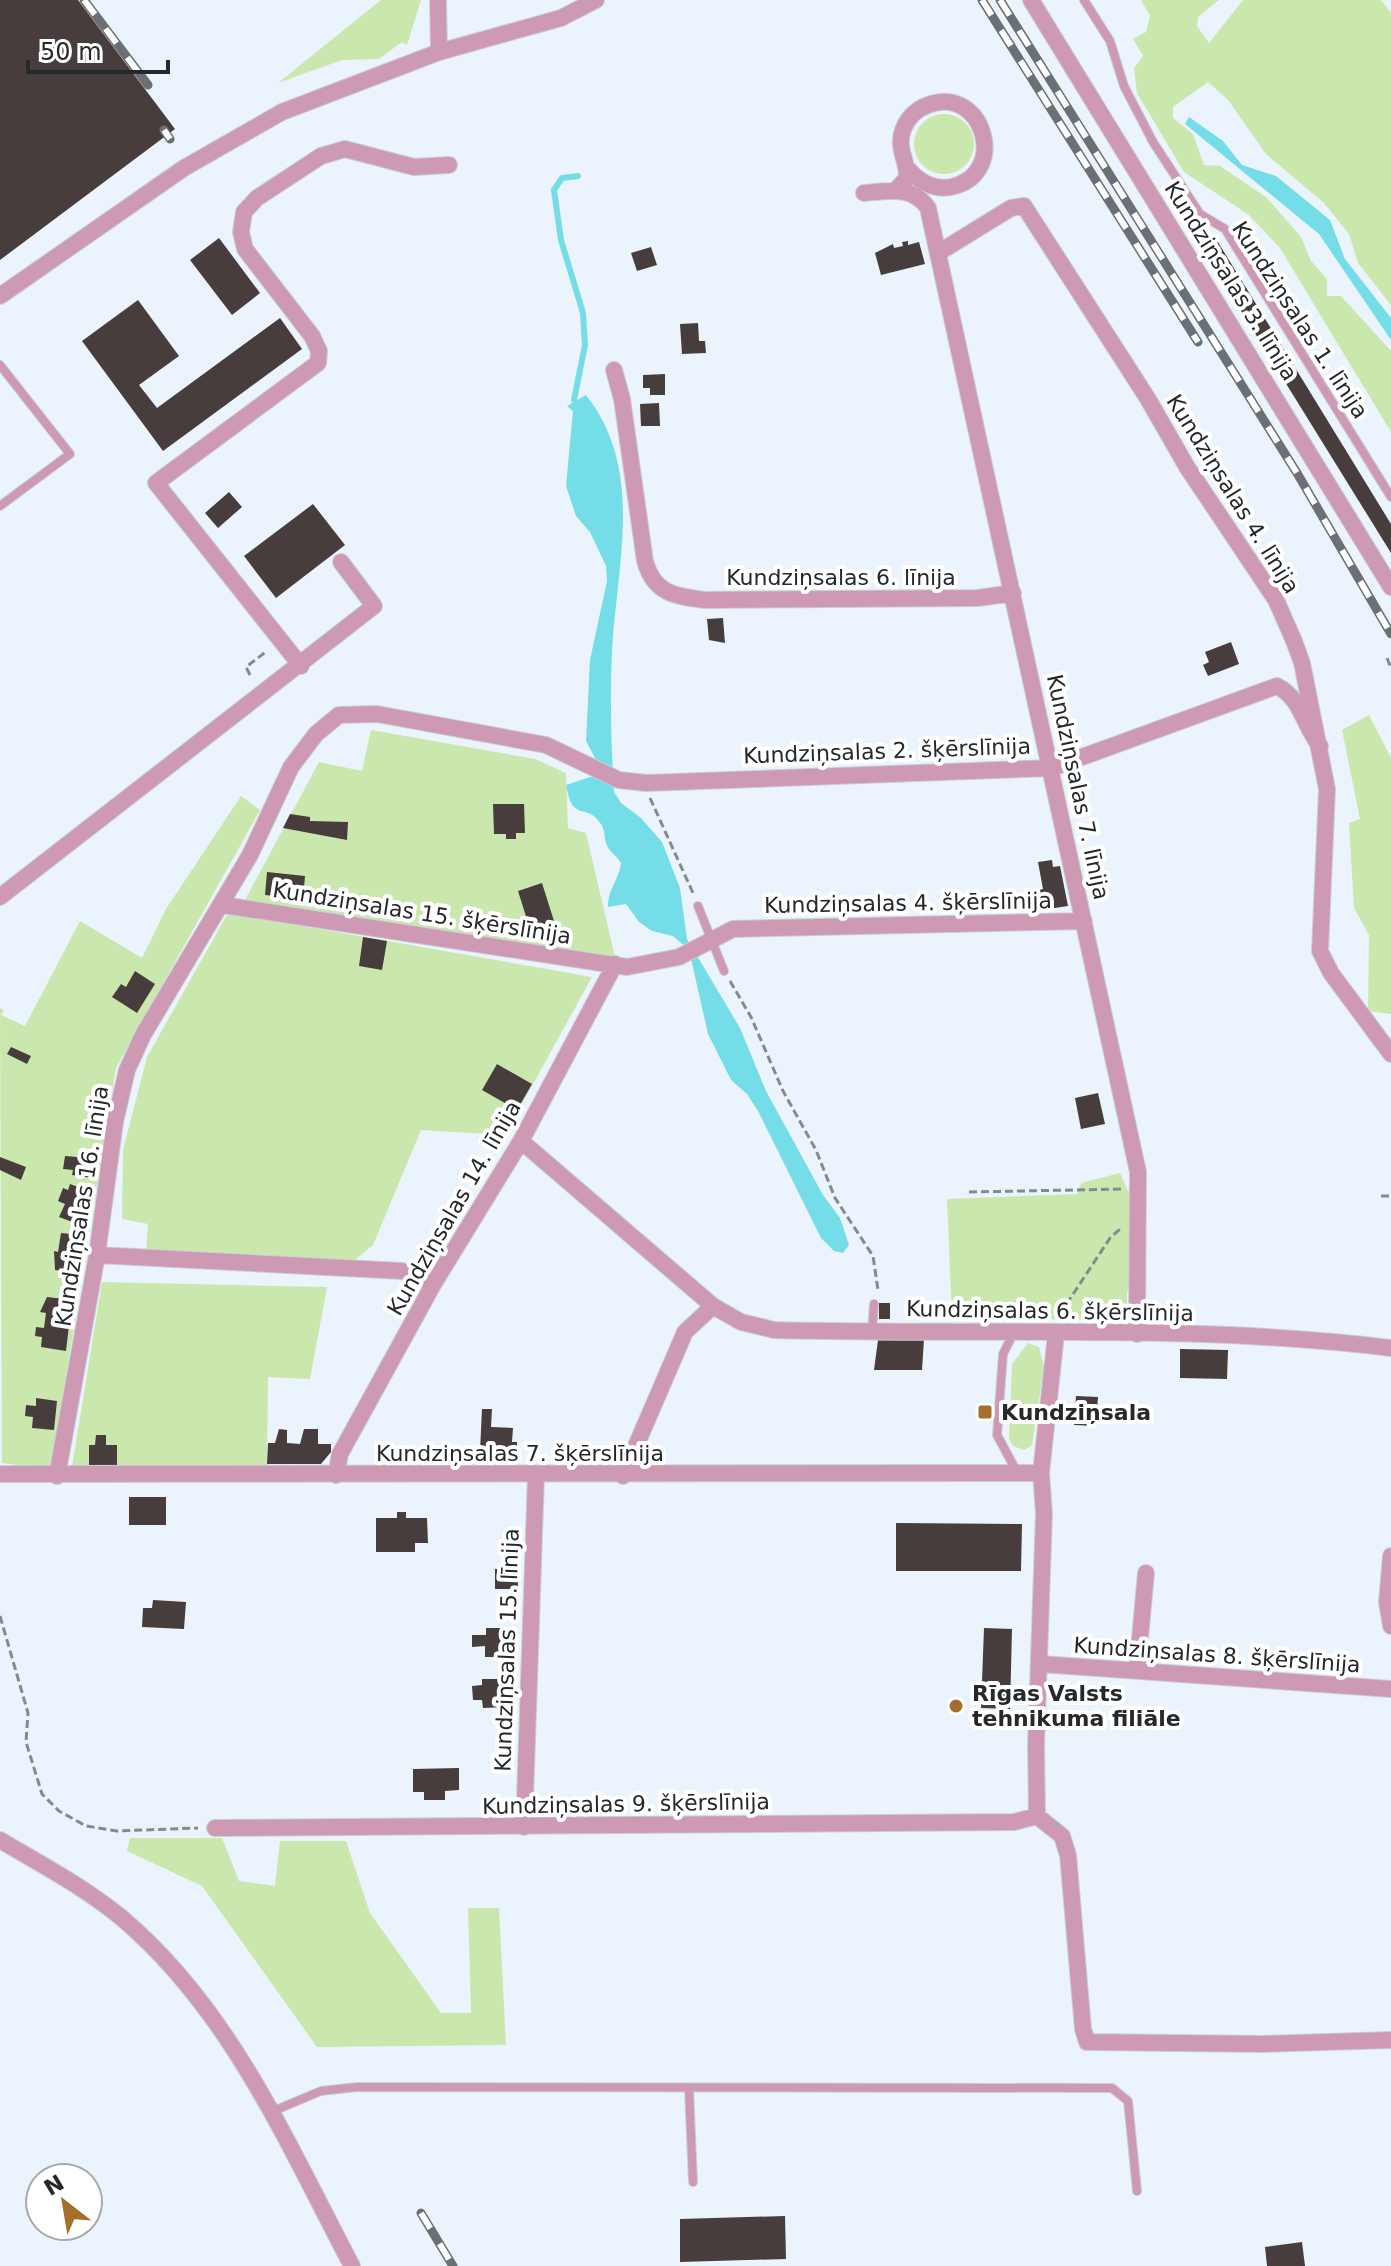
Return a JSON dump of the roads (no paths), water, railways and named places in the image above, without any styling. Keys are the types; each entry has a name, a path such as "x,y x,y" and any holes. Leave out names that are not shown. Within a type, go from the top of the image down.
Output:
{"street":[{"path":"438,0 439,52"},
{"path":"0,296 184,168 251,128 307,101 439,52 561,18 596,0"},
{"name":"Kundziņsalas 3. līnija","path":"1031,0 1391,587"},
{"path":"896,190 907,178 908,169 900,143 903,129 920,108 946,102 972,112 985,136 982,163 963,183 936,187 923,183 908,169"},
{"path":"301,666 156,483 318,363 319,351 312,336 245,249 241,232 244,212 257,198 321,156 345,149 414,167 449,165"},
{"path":"928,208 928,198 936,187"},
{"path":"864,193 896,190 911,193 928,208"},
{"name":"Kundziņsalas 4. līnija","path":"938,253 1011,208 1024,206 1148,399 1187,467 1276,600 1302,663 1327,789 1320,951 1331,973 1391,1054"},
{"name":"Kundziņsalas 7. līnija","path":"928,208 1052,768 1139,1189 1137,1334"},
{"name":"Kundziņsalas 6. līnija","path":"614,370 622,399 645,561 649,576 669,595 735,600 978,598 1013,593"},
{"path":"0,897 301,666 374,606 341,562"},
{"name":"Kundziņsalas 2. šķērslīnija","path":"339,715 377,714 546,745 619,780 646,783 1052,768 1277,686 1292,694 1308,731 1320,746"},
{"name":"Kundziņsalas 16. līnija","path":"57,1476 97,1255 115,1122 127,1070 143,1035 223,905 271,815 291,767 316,734 339,715"},
{"name":"Kundziņsalas 15. šķērslīnija","path":"223,905 627,967 679,957 733,929"},
{"name":"Kundziņsalas 4. šķērslīnija","path":"733,929 1084,921"},
{"name":"Kundziņsalas 14. līnija","path":"336,1475 340,1454 434,1283 521,1141 615,964"},
{"name":"Kundziņsalas 6. šķērslīnija","path":"521,1141 713,1306 741,1322 774,1330 1014,1332 1057,1328 1137,1334 1311,1338 1391,1348"},
{"path":"97,1255 402,1271 434,1283"},
{"path":"623,1476 685,1332 713,1306"},
{"path":"1057,1328 1041,1473 1044,1513 1036,1745 1037,1816 1062,1836 1068,1855 1083,2029 1087,2042 1249,2044 1391,2040"},
{"name":"Kundziņsalas 7. šķērslīnija","path":"0,1474 623,1476 1041,1473"},
{"name":"Kundziņsalas 15. līnija","path":"524,1827 536,1475"},
{"path":"1391,1556 1387,1602 1391,1626"},
{"path":"1137,1670 1146,1573"},
{"name":"Kundziņsalas 8. šķērslīnija","path":"1041,1664 1391,1689"},
{"name":"Kundziņsalas 9. šķērslīnija","path":"215,1828 1014,1822 1037,1816"},
{"path":"0,1840 73,1883 121,1917 160,1952 222,2028 271,2112 352,2266"}],"lane":[{"name":"Kundziņsalas 1. līnija","path":"1084,0 1110,41 1124,86 1153,142 1200,214 1225,229 1391,497"},
{"path":"0,365 70,454 0,506"},
{"path":"698,906 706,942 724,971"},
{"path":"872,1331 874,1304"},
{"path":"1014,1332 1003,1354 997,1435 1017,1473"},
{"path":"271,2112 321,2091 357,2087 1112,2088 1128,2101 1137,2191"},
{"path":"689,2089 693,2182"}],"water":[{"path":"1189,117 1223,141 1242,165 1276,176 1330,220 1345,259 1391,318 1391,340 1319,234 1185,124"},
{"path":"586,395 604,424 616,454 621,486 622,551 611,667 614,792 621,803 641,818 662,842 680,888 687,939 740,1028 766,1091 823,1195 840,1218 849,1245 843,1253 834,1251 821,1238 758,1111 747,1094 731,1080 708,1034 689,950 673,936 652,931 639,922 626,904 608,907 621,863 607,846 601,824 590,814 576,809 569,797 566,785 593,776 597,762 586,741 590,660 607,581 606,566 590,532 576,516 566,486 573,411 567,406"}],"waterway":[{"path":"574,400 585,345 583,313 561,240 554,190 562,178 578,176"}],"railway":[{"path":"84,0 148,85"},
{"path":"982,0 1198,342"},
{"path":"1000,0 1297,473 1391,634"},
{"path":"164,130 170,139"},
{"path":"421,2213 453,2266"}],"place":[{"name":"Kundziņsala","path":"985,1412"},
{"name":"Rīgas Valsts tehnikuma filiāle","path":"956,1706"}]}
